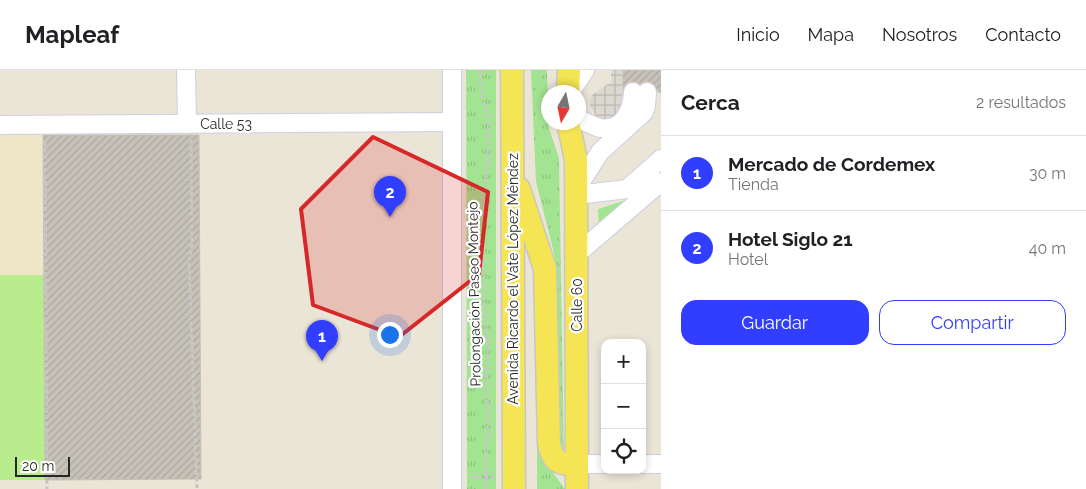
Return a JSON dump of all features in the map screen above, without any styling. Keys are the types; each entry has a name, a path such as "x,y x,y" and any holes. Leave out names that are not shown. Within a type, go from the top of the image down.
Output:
{"main road":[{"name":"Avenida Ricardo el Vate López Méndez","path":"512,70 514,489"},
{"path":"569,70 570,85"},
{"name":"Calle 60","path":"570,130 576,160 577,192 577,489"},
{"path":"512,169 545,269 548,444 556,460 562,464 577,464"}],"street":[{"path":"186,70 190,124"},
{"path":"452,70 452,489"},
{"path":"575,85 585,70"},
{"path":"577,192 600,152 644,112 646,106 640,92 628,115 612,128 599,128 586,122"},
{"name":"Calle 53","path":"0,125 452,122"},
{"path":"577,192 626,189 661,160"},
{"path":"577,254 661,182"},
{"path":"577,464 601,464"},
{"path":"646,464 661,464"}],"path":[{"name":"Prolongación Paseo Montejo","path":"480,70 481,90 489,125 487,167 482,206 488,348 485,489"},
{"path":"46,124 47,489"},
{"path":"190,124 193,129 191,130 192,247 189,260 197,489"},
{"path":"471,477 495,477"}],"highlighted area":[{"path":"373,137 488,192 479,274 399,337 313,305 301,209"}],"shaded area":[{"path":"611,70 623,70 623,113 610,121 601,120 595,115 590,105 592,95 611,82"},
{"path":"43,135 44,275 0,275 0,136"}],"green space":[{"path":"466,70 496,70 496,489 467,489"},
{"path":"531,70 547,70 548,85 541,85 541,130 550,130 559,158 564,455 560,448 557,274 553,249 536,182"},
{"path":"623,201 622,211 599,227 598,209"},
{"path":"537,265 545,462 565,489 537,489"},
{"path":"0,275 44,275 45,480 0,480"}],"building":[{"path":"623,70 661,70 661,93 658,92 653,84 647,81 640,84 629,82 623,90"},
{"path":"43,135 199,135 201,479 45,480"}],"place":[{"name":"Hotel Siglo 21","path":"390,217"},
{"name":"Mercado de Cordemex","path":"322,361"}]}
